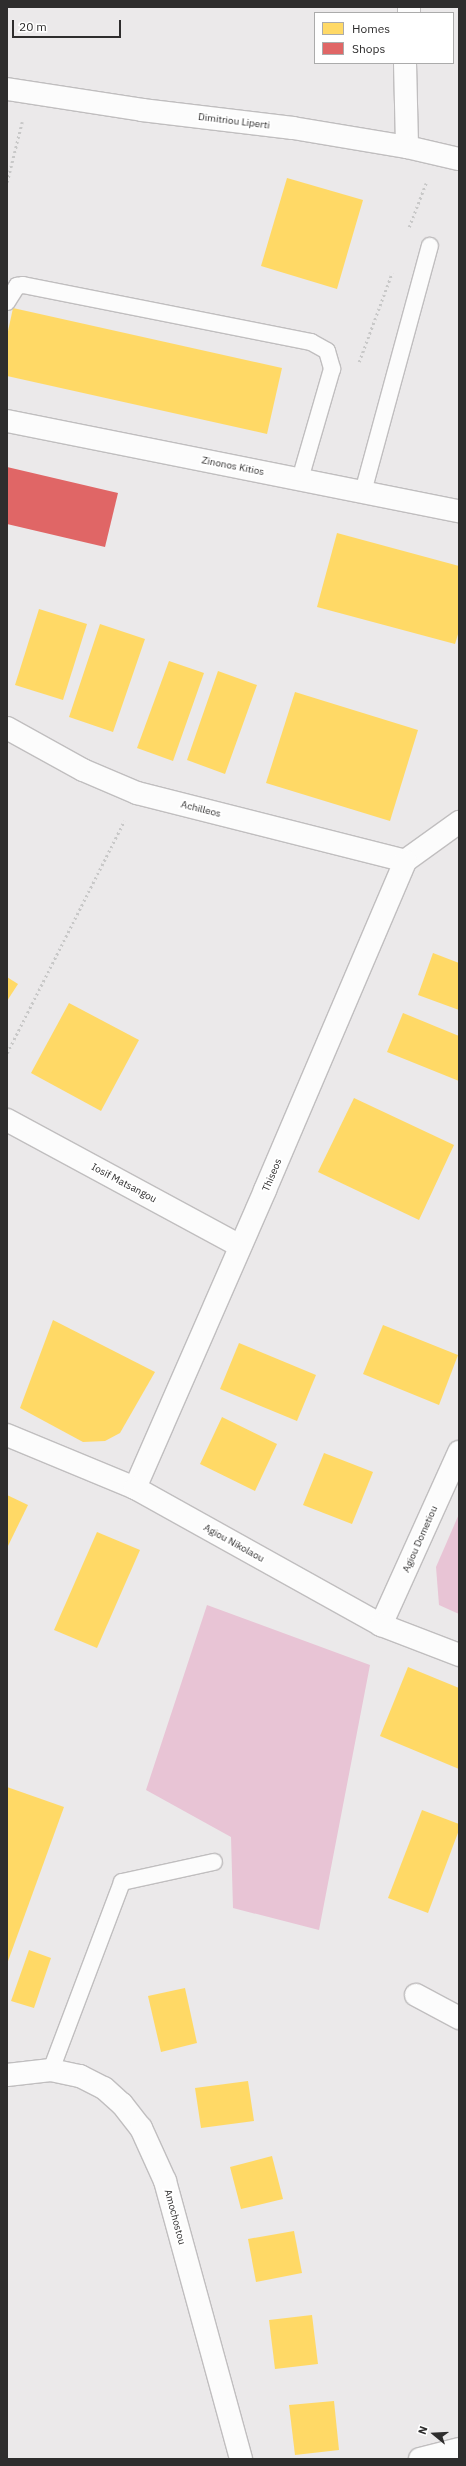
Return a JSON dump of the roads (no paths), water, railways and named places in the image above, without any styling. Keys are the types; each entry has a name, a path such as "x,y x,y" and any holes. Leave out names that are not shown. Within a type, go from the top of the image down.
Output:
{"street":[{"path":"405,64 407,147"},
{"name":"Dimitriou Liperti","path":"7,89 142,110 293,128 407,147 459,159"},
{"name":"Zinonos Kitios","path":"7,421 459,511"},
{"name":"Achilleos","path":"7,728 83,770 137,793 405,861"},
{"path":"405,861 459,822"},
{"name":"Thiseos","path":"135,1488 405,861"},
{"name":"Iosif Matsangou","path":"7,1120 240,1246"},
{"name":"Agiou Nikolaou","path":"7,1435 135,1488 381,1625 459,1655"},
{"name":"Agiou Dometiou","path":"381,1625 459,1452"},
{"path":"416,1995 459,2018"},
{"name":"Amochostou","path":"7,2075 51,2070 80,2076 104,2088 122,2104 136,2122 153,2152 165,2181 241,2459"},
{"path":"420,2459 459,2449"}],"lane":[{"path":"363,492 430,246"},
{"path":"7,302 17,286 23,285 311,342 327,351 332,369 300,480"},
{"path":"51,2070 122,1882 214,1862"}]}
